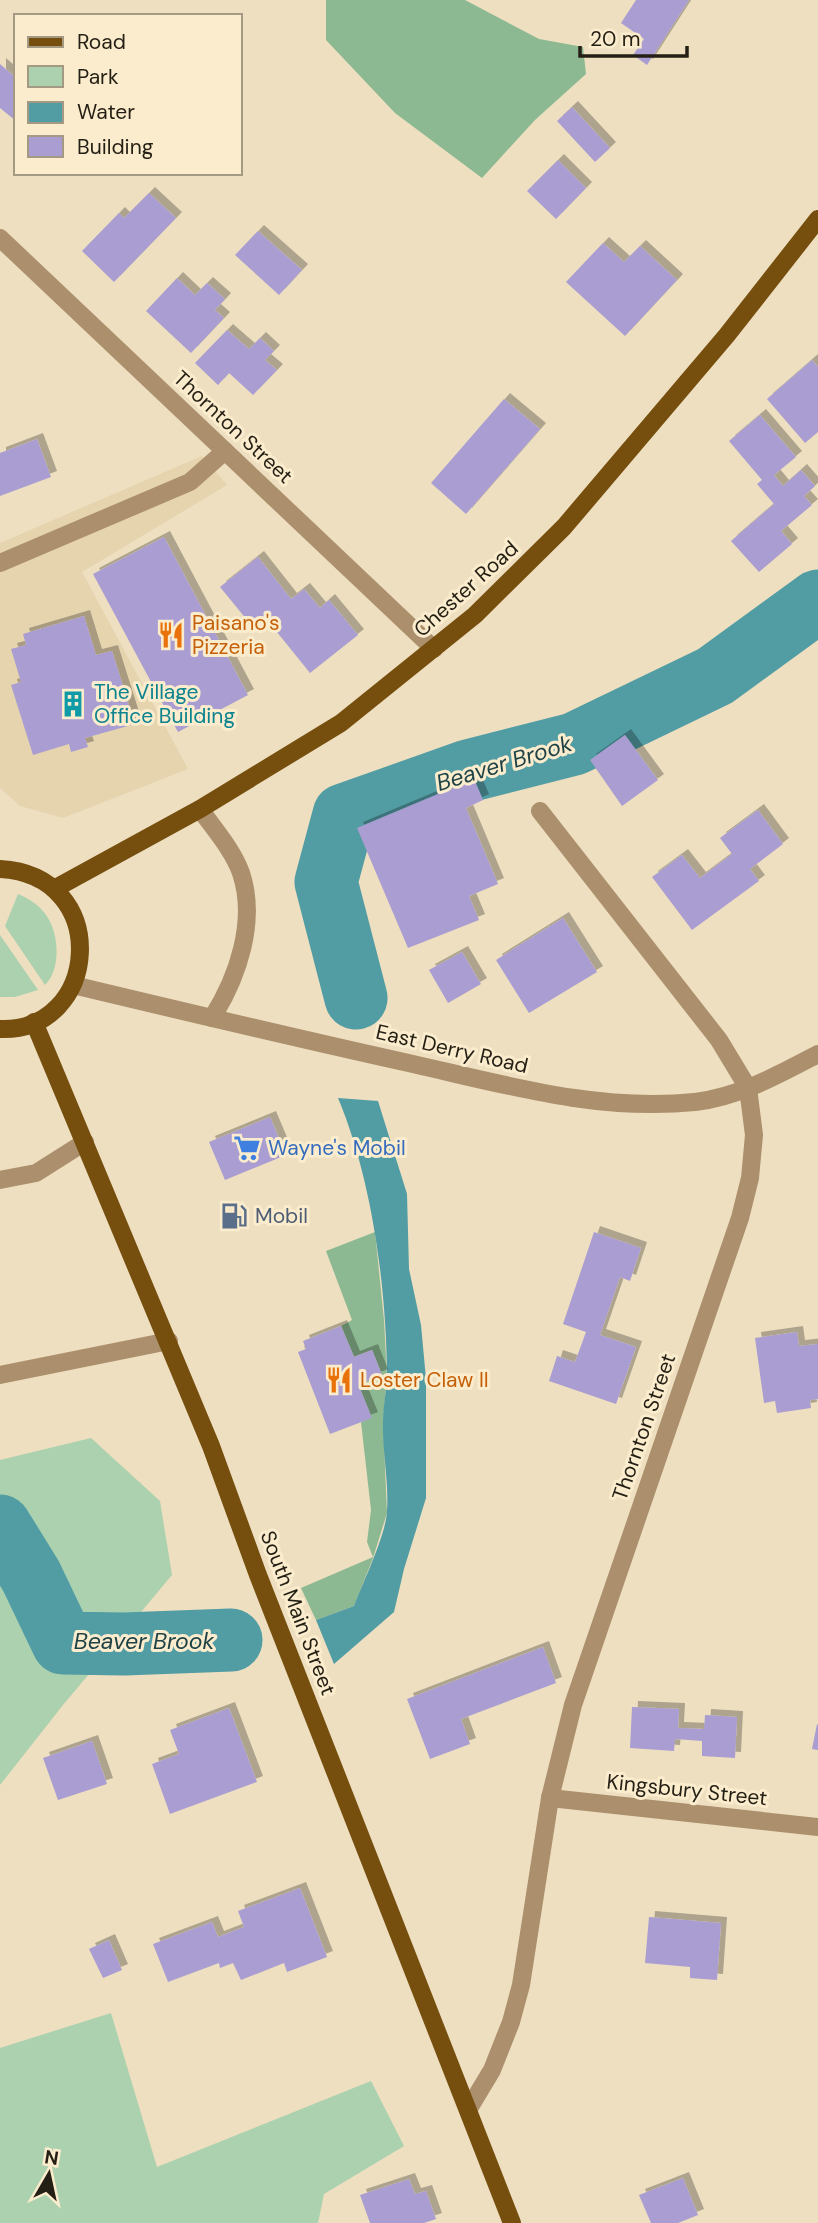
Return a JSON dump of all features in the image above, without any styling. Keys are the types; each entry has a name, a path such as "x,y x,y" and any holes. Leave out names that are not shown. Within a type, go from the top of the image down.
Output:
{"main road":[{"name":"Chester Road","path":"54,889 201,809 341,723 475,615 564,527 727,335 818,219"},
{"path":"0,869 36,876 54,889 71,909 80,934 80,960 72,985 57,1005 47,1016 34,1023 0,1029"},
{"name":"South Main Street","path":"34,1023 211,1446 258,1575 512,2223"}],"street":[{"name":"Thornton Street","path":"0,238 434,649"},
{"path":"0,563 190,482 225,451"},
{"path":"201,809 241,873 246,902 245,935 236,970 225,997 212,1018"},
{"name":"Thornton Street","path":"468,2110 492,2070 514,2010 521,1985 550,1798 573,1705 740,1218 750,1178 754,1135 748,1088 719,1040 540,811"},
{"name":"East Derry Road","path":"72,985 527,1090 615,1104 699,1101 748,1088 818,1054"},
{"path":"0,1180 36,1173 85,1142"},
{"path":"0,1375 169,1341"},
{"name":"Kingsbury Street","path":"550,1798 818,1827"}],"shaded area":[{"path":"202,456 227,485 82,572 188,769 63,818 20,806 0,788 0,543"}],"green space":[{"path":"326,0 465,0 539,39 583,47 586,74 535,120 482,178 395,113 326,40"},
{"path":"18,894 42,910 52,925 56,962 45,985 5,926"},
{"path":"0,935 38,990 15,997 0,997"},
{"path":"375,1232 387,1375 383,1421 387,1513 373,1558 354,1606 316,1620 301,1588 373,1557 367,1542 371,1510 361,1422 371,1417 358,1384 382,1375 372,1350 354,1357 341,1326 352,1320 326,1251"},
{"path":"91,1438 160,1501 172,1575 0,1785 0,1460"},
{"path":"111,2013 157,2167 371,2081 404,2146 324,2194 318,2223 0,2223 0,2048"}],"water":[{"path":"338,1098 378,1101 407,1194 409,1269 421,1325 426,1379 426,1498 394,1612 334,1664 316,1620 354,1606 383,1533 387,1511 383,1432 387,1379 386,1339 380,1269 360,1163"}],"building":[{"path":"636,0 689,0 647,65 633,55 644,39 621,23"},
{"path":"0,64 14,76 14,119 0,108"},
{"path":"572,107 610,148 595,162 557,121"},
{"path":"558,160 586,188 556,219 527,191"},
{"path":"149,193 176,218 114,282 82,251 119,213 124,218"},
{"path":"258,231 302,270 279,295 235,255"},
{"path":"603,243 624,262 640,246 677,280 625,336 566,282"},
{"path":"177,278 195,295 207,283 225,299 215,310 224,318 191,353 146,311"},
{"path":"227,330 249,349 260,338 274,351 265,360 277,370 253,395 229,373 218,385 195,363"},
{"path":"812,360 818,367 818,432 805,443 767,399"},
{"path":"504,399 540,429 466,514 431,483"},
{"path":"760,415 796,457 774,475 783,486 801,470 815,486 804,496 812,505 781,531 792,544 759,572 731,541 774,504 757,484 762,480 729,441"},
{"path":"37,439 51,477 0,496 0,453"},
{"name":"Paisano's Pizzeria","path":"164,537 248,695 178,732 93,574"},
{"path":"258,557 291,599 304,589 320,608 329,600 358,635 310,673 264,616 252,626 220,587"},
{"name":"The Village Office Building","path":"84,616 96,655 112,651 135,724 85,738 88,747 71,752 69,744 33,755 11,685 21,682 11,649 26,645 23,634"},
{"path":"625,735 658,780 622,806 590,760"},
{"path":"474,779 483,800 466,808 498,884 469,896 479,920 408,948 357,828"},
{"path":"758,810 783,844 750,869 759,881 692,930 652,877 682,855 700,878 732,854 720,838"},
{"path":"563,918 597,972 529,1013 496,960"},
{"path":"462,952 481,984 448,1003 429,970"},
{"name":"Wayne's Mobil","path":"270,1117 286,1155 225,1180 209,1142"},
{"path":"594,1232 641,1248 630,1281 620,1277 600,1335 636,1347 616,1404 549,1381 557,1356 575,1362 586,1332 563,1324"},
{"name":"Loster Claw II","path":"341,1326 354,1357 372,1350 382,1375 358,1384 372,1418 330,1434 298,1352 306,1349 303,1341"},
{"path":"797,1332 799,1346 818,1344 818,1399 810,1400 811,1408 777,1413 775,1401 764,1403 755,1338"},
{"path":"543,1647 556,1683 461,1719 470,1744 430,1759 407,1699"},
{"path":"632,1707 679,1709 678,1728 704,1729 705,1715 737,1717 735,1758 702,1756 702,1741 675,1739 674,1751 630,1748"},
{"path":"229,1708 257,1782 170,1814 152,1764 179,1754 170,1730"},
{"path":"818,1725 818,1750 812,1749"},
{"path":"92,1741 107,1784 58,1800 43,1758"},
{"path":"300,1888 327,1957 287,1972 284,1963 241,1980 233,1963 220,1968 219,1963 168,1982 153,1944 212,1922 218,1937 244,1927 238,1911"},
{"path":"649,1917 721,1923 717,1980 690,1978 690,1967 645,1963"},
{"path":"109,1940 122,1970 103,1978 89,1949"},
{"path":"683,2178 698,2215 678,2223 651,2223 639,2195"},
{"path":"409,2179 415,2194 426,2191 436,2219 424,2223 370,2223 360,2195"}],"waterway":[{"name":"Beaver Brook","path":"356,998 326,882 344,815 468,771 574,744 715,676 818,601"},
{"name":"Beaver Brook","path":"0,1526 31,1576 63,1643 231,1640"}],"place":[{"name":"Paisano's Pizzeria","path":"171,635"},
{"name":"The Village Office Building","path":"73,704"},
{"name":"Wayne's Mobil","path":"247,1148"},
{"name":"Mobil","path":"234,1216"},
{"name":"Loster Claw II","path":"339,1380"}]}
